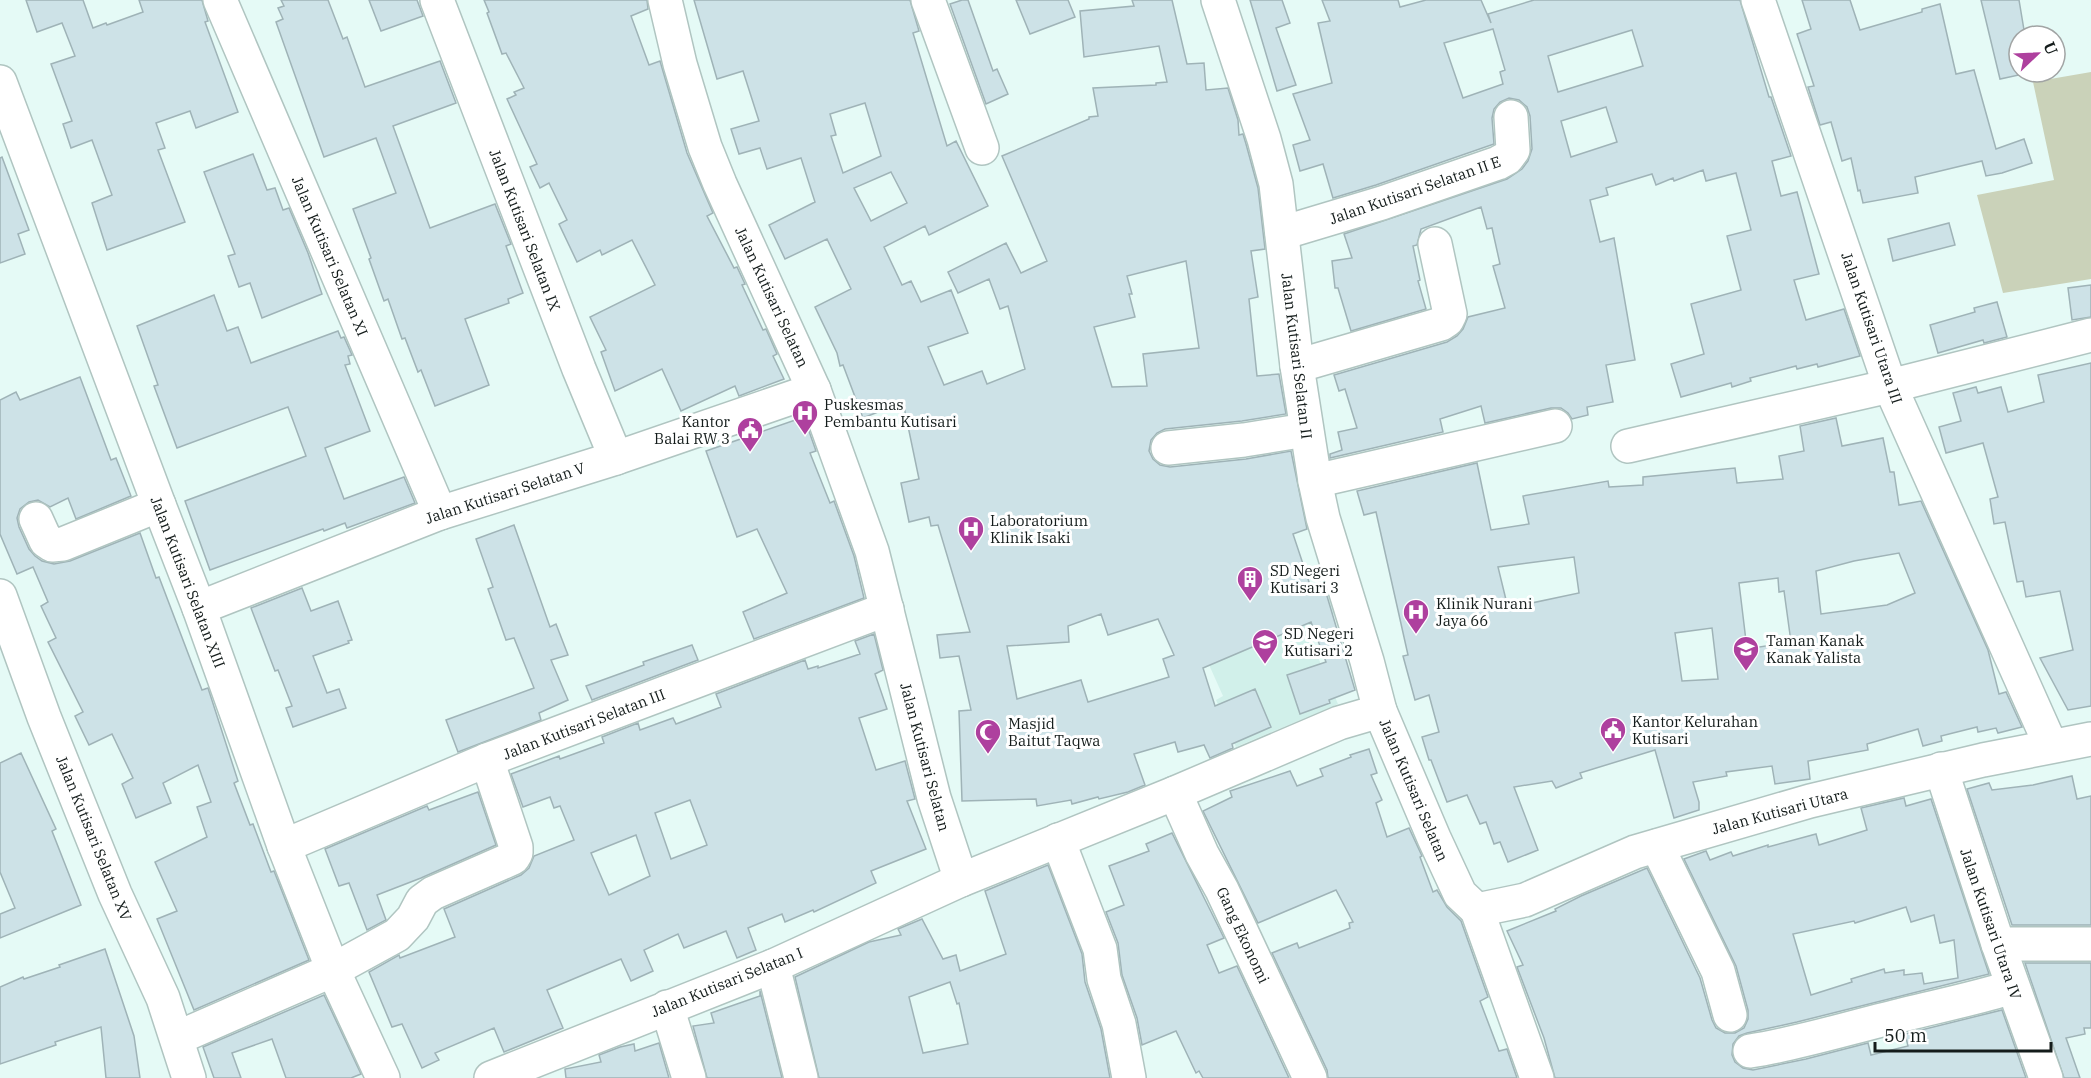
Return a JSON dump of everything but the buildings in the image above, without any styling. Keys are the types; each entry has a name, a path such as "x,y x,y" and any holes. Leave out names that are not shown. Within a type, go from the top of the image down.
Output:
{"street":[{"name":"Jalan Kutisari Selatan XI","path":"220,0 440,513"},
{"name":"Jalan Kutisari Selatan IX","path":"437,0 571,348 616,458"},
{"name":"Jalan Kutisari Selatan","path":"665,0 680,64 705,147 814,390 872,551 934,798 961,880 1339,723 1380,711 1460,894 1477,910"},
{"path":"928,0 982,148"},
{"name":"Jalan Kutisari Selatan II","path":"1218,0 1264,139 1276,184 1297,366 1315,481 1323,519 1380,711"},
{"name":"Jalan Kutisari Utara III","path":"1758,0 1890,386 2051,746"},
{"name":"Jalan Kutisari Selatan XIII","path":"0,82 199,608 284,846 333,970 383,1078"},
{"name":"Jalan Kutisari Selatan II E","path":"1282,233 1382,203 1498,163 1507,158 1513,150 1511,117"},
{"path":"1297,366 1441,324 1447,320 1450,314 1435,244"},
{"path":"1628,446 1890,386 2091,335"},
{"name":"Jalan Kutisari Selatan V","path":"199,608 440,513 616,458 814,390"},
{"path":"1315,481 1554,426"},
{"path":"1168,448 1244,440 1306,430"},
{"path":"36,519 46,541 52,545 63,544 159,505"},
{"name":"Jalan Kutisari Selatan XV","path":"0,596 49,728 115,894 163,998 189,1078"},
{"name":"Jalan Kutisari Selatan III","path":"284,846 487,760 887,609"},
{"name":"Jalan Kutisari Utara","path":"1477,910 1525,900 1635,852 1810,801 1941,769 2091,739"},
{"path":"177,1038 333,970 397,935 413,918 422,902 433,893 513,858 516,847 487,760"},
{"name":"Jalan Kutisari Utara IV","path":"1941,769 2012,987 2046,1078"},
{"name":"Gang Ekonomi","path":"1175,793 1310,1078"},
{"path":"1058,840 1100,949 1104,979 1119,1024 1129,1078"},
{"path":"1657,846 1718,971 1730,1015"},
{"name":"Jalan Kutisari Selatan I","path":"491,1078 773,966 961,880"},
{"path":"1477,910 1537,1078"},
{"path":"1998,944 2091,944"},
{"path":"773,966 801,1078"},
{"path":"1750,1051 1971,1000 2012,987"},
{"path":"667,1007 688,1078"}],"shaded area":[{"path":"2091,72 2091,279 2003,293 1977,195 2054,180 2033,84 2067,84 2067,76"},
{"name":"SD Negeri Kutisari 2","path":"1329,581 1342,611 1305,627 1338,704 1236,747 1216,700 1223,696 1197,638"}],"place":[{"name":"Puskesmas Pembantu Kutisari","path":"805,436"},
{"name":"Kantor Balai RW 3","path":"750,453"},
{"name":"Laboratorium Klinik Isaki","path":"971,552"},
{"name":"SD Negeri Kutisari 3","path":"1250,602"},
{"name":"Klinik Nurani Jaya 66","path":"1416,635"},
{"name":"SD Negeri Kutisari 2","path":"1265,665"},
{"name":"Taman Kanak Kanak Yalista","path":"1746,672"},
{"name":"Kantor Kelurahan Kutisari","path":"1613,753"},
{"name":"Masjid Baitut Taqwa","path":"988,755"}]}
